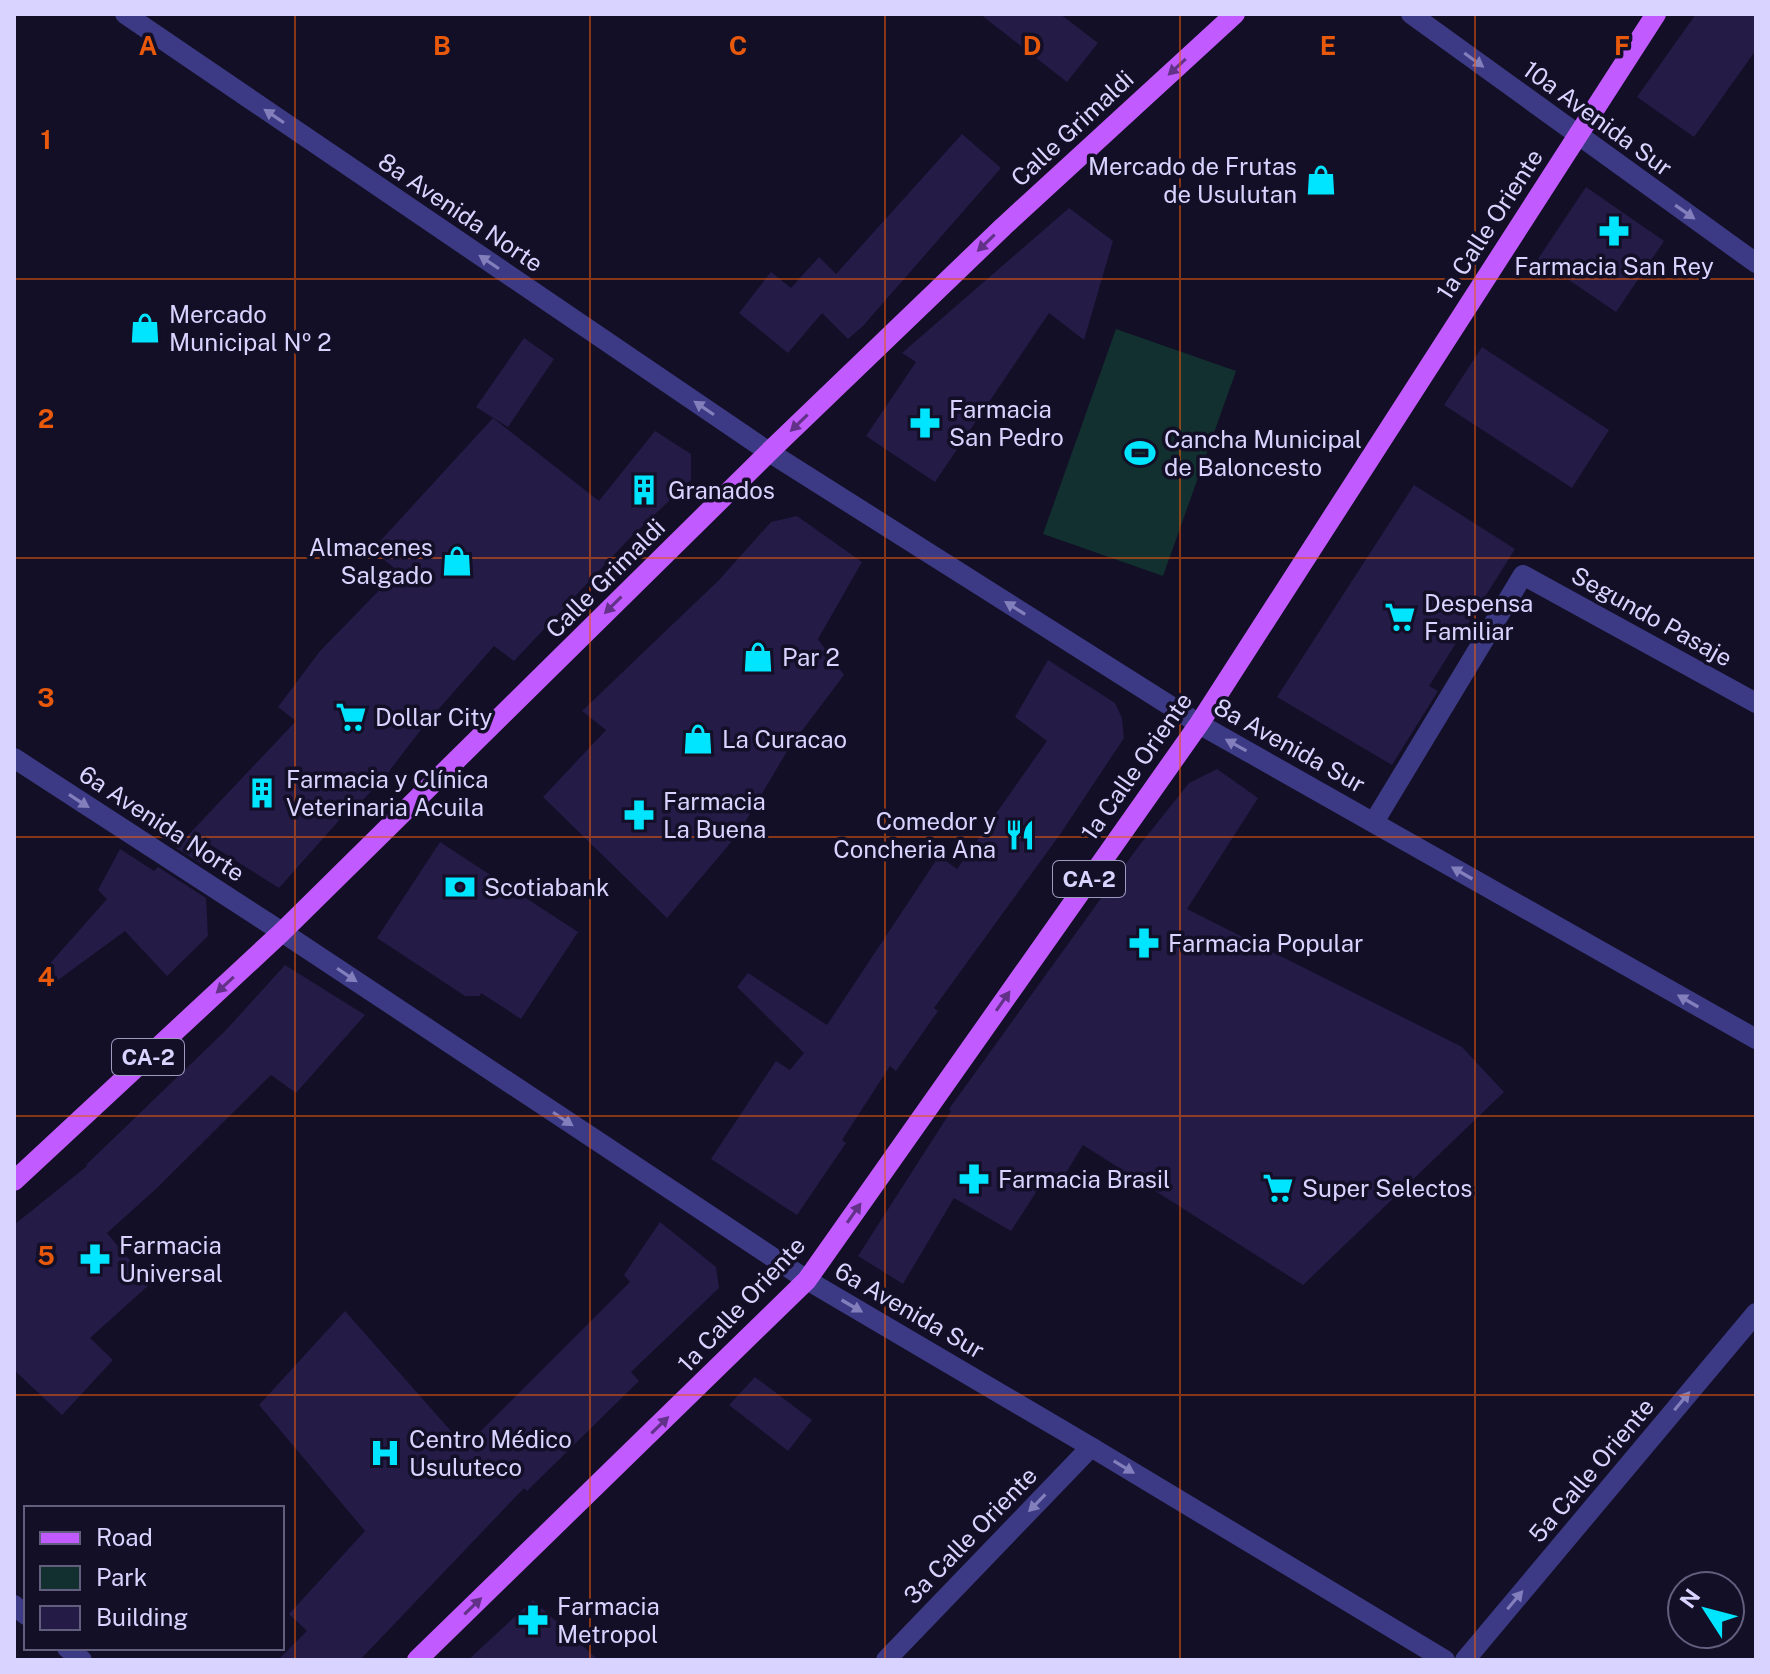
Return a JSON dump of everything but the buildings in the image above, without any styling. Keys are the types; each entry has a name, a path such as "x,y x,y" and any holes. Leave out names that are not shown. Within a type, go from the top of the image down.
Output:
{"main road":[{"name":"Calle Grimaldi","path":"14,1181 282,932 769,452 1004,226 1235,14"},
{"name":"1a Calle Oriente","path":"417,1660 807,1280 1199,724 1656,14"}],"street":[{"name":"8a Avenida Norte","path":"125,14 769,452"},
{"name":"10a Avenida Sur","path":"1411,14 1756,263"},
{"name":"8a Avenida Sur","path":"769,452 1199,724 1756,1039"},
{"name":"Segundo Pasaje","path":"1374,822 1523,575 1756,703"},
{"name":"6a Avenida Norte","path":"14,758 282,932"},
{"name":"6a Avenida Sur","path":"282,932 807,1280 1445,1660"},
{"name":"5a Calle Oriente","path":"1465,1660 1756,1313"},
{"name":"3a Calle Oriente","path":"886,1660 1091,1447"}],"green space":[{"name":"Cancha Municipal de Baloncesto","path":"1116,329 1236,371 1163,576 1043,534"}],"place":[{"name":"Mercado de Frutas de Usulutan","path":"1321,180"},
{"name":"Farmacia San Rey","path":"1614,231"},
{"name":"Mercado Municipal Nº 2","path":"145,328"},
{"name":"Farmacia San Pedro","path":"925,423"},
{"name":"Cancha Municipal de Baloncesto","path":"1140,453"},
{"name":"Granados","path":"644,490"},
{"name":"Almacenes Salgado","path":"457,561"},
{"name":"Despensa Familiar","path":"1400,617"},
{"name":"Par 2","path":"758,657"},
{"name":"Dollar City","path":"351,717"},
{"name":"La Curacao","path":"698,739"},
{"name":"Farmacia y Clínica Veterinaria Acuila","path":"262,793"},
{"name":"Farmacia La Buena","path":"639,815"},
{"name":"Comedor y Concheria Ana","path":"1020,835"},
{"name":"Scotiabank","path":"460,887"},
{"name":"Farmacia Popular","path":"1144,943"},
{"name":"Farmacia Brasil","path":"974,1179"},
{"name":"Super Selectos","path":"1278,1188"},
{"name":"Farmacia Universal","path":"95,1259"},
{"name":"Centro Médico Usuluteco","path":"385,1453"},
{"name":"Farmacia Metropol","path":"533,1620"}]}
